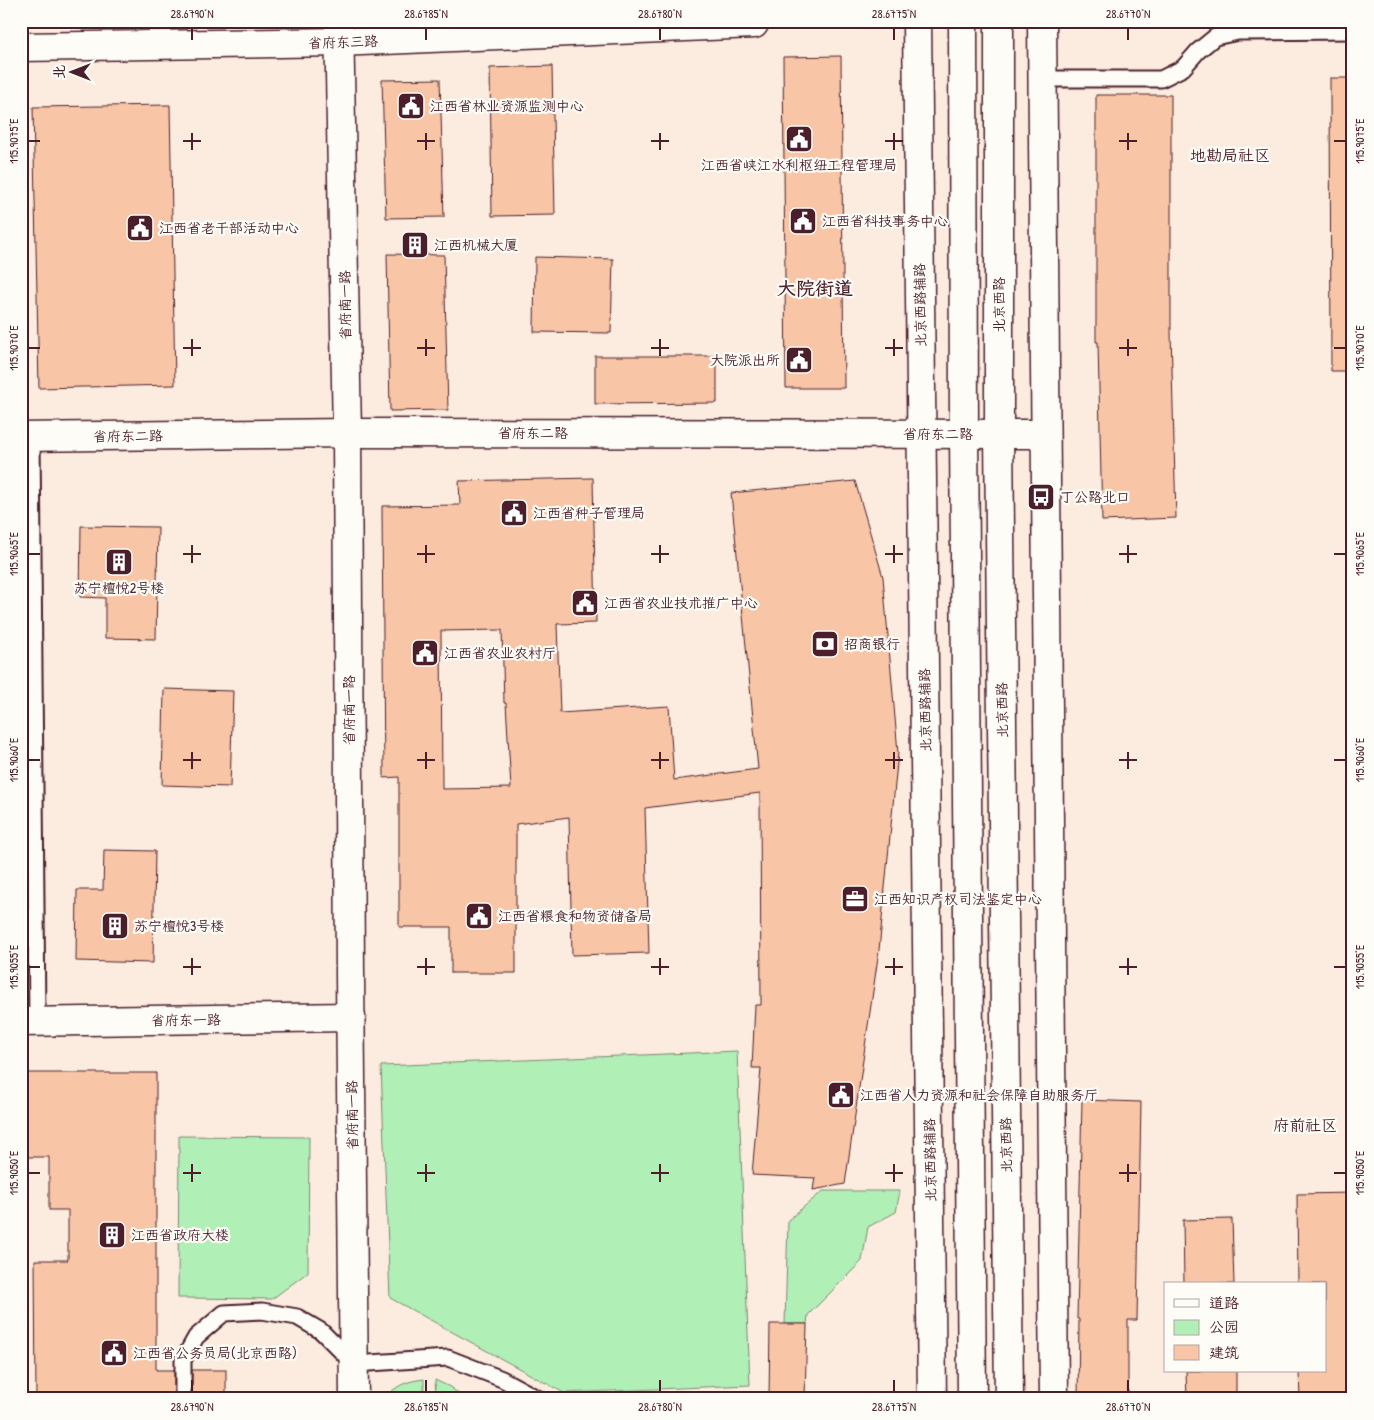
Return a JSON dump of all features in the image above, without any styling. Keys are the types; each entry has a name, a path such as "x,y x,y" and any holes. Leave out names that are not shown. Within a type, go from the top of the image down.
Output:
{"main road":[{"name":"北京西路辅路","path":"916,21 932,1399"},
{"path":"963,21 964,434 972,1399"},
{"name":"北京西路","path":"999,21 999,434 1009,1399"},
{"path":"1042,21 1054,1399"},
{"name":"省府东三路","path":"21,47 339,32 754,24"},
{"name":"省府南一路","path":"339,32 347,433 354,1399"},
{"name":"省府东二路","path":"27,437 347,433 1045,434"},
{"name":"省府东一路","path":"29,1022 351,1017"}],"lane":[{"path":"1042,79 1161,79 1183,68 1198,51 1215,37 1238,32 1353,30"},
{"path":"27,437 29,1022"},
{"path":"183,1399 183,1360 196,1337 224,1313 262,1311 297,1317 321,1332 354,1364 448,1358 502,1379 539,1399"}],"green space":[{"path":"737,1051 750,1385 564,1393 390,1298 381,1066"},
{"path":"179,1136 309,1137 308,1272 272,1299 178,1298"},
{"path":"823,1191 900,1191 896,1212 868,1227 862,1261 808,1315 807,1324 785,1324 788,1220"},
{"path":"424,1379 424,1399 384,1399 402,1384"},
{"path":"435,1380 450,1387 465,1399 436,1399"}],"building":[{"path":"841,56 844,388 786,388 783,57"},
{"path":"552,66 555,215 492,216 490,68"},
{"path":"1330,78 1353,78 1353,371 1331,371"},
{"path":"440,79 444,217 386,218 382,80"},
{"path":"1096,95 1171,95 1171,332 1176,518 1102,521 1098,342 1096,342"},
{"path":"170,105 175,385 39,388 33,107"},
{"path":"387,254 444,255 448,410 390,411"},
{"path":"535,257 613,259 611,333 534,332"},
{"path":"595,356 717,356 717,403 595,404"},
{"path":"593,478 596,623 557,624 560,713 669,706 674,780 758,769 731,493 855,481 883,577 898,753 879,950 845,1184 813,1190 815,1178 752,1175 761,1068 752,1068 755,1005 761,1005 760,793 645,808 649,953 572,955 569,817 516,824 516,973 451,973 451,927 399,927 399,777 384,778 382,506 460,505 459,481","holes":["502,630 504,703 506,703 511,788 442,789 441,631"]},
{"name":"苏宁檀悦2号楼","path":"81,526 158,527 156,639 105,638 105,598 80,597"},
{"path":"164,689 233,691 230,787 162,785"},
{"name":"苏宁檀悦3号楼","path":"104,850 155,851 153,963 76,961 77,890 103,890"},
{"name":"江西省政府大楼","path":"21,1073 156,1073 156,1370 174,1370 174,1399 36,1399 35,1260 68,1260 68,1210 49,1210 49,1157 21,1157"},
{"path":"1082,1100 1141,1102 1137,1320 1128,1320 1128,1399 1078,1399 1079,1319 1077,1319"},
{"path":"1353,1193 1353,1399 1300,1399 1299,1372 1326,1372 1326,1282 1298,1282 1297,1194"},
{"path":"1232,1219 1234,1282 1184,1282 1183,1220"},
{"path":"770,1324 807,1324 805,1399 769,1399"},
{"path":"192,1370 226,1370 226,1399 192,1399"},
{"path":"1186,1372 1236,1372 1236,1399 1187,1399"}],"place":[{"name":"江西省林业资源监测中心","path":"411,106"},
{"name":"江西省峡江水利枢纽工程管理局","path":"799,139"},
{"name":"江西省科技事务中心","path":"803,221"},
{"name":"江西省老干部活动中心","path":"140,228"},
{"name":"江西机械大厦","path":"415,245"},
{"name":"大院派出所","path":"799,360"},
{"name":"丁公路北口","path":"1041,497"},
{"name":"江西省种子管理局","path":"514,513"},
{"name":"苏宁檀悦2号楼","path":"119,562"},
{"name":"江西省农业技术推广中心","path":"585,603"},
{"name":"招商银行","path":"825,644"},
{"name":"江西省农业农村厅","path":"425,653"},
{"name":"江西知识产权司法鉴定中心","path":"855,899"},
{"name":"江西省粮食和物资储备局","path":"479,916"},
{"name":"苏宁檀悦3号楼","path":"115,926"},
{"name":"江西省人力资源和社会保障自助服务厅","path":"841,1095"},
{"name":"江西省政府大楼","path":"112,1235"},
{"name":"江西省公务员局(北京西路)","path":"114,1353"}],"district":[{"name":"地勘局社区","path":"1230,155"},
{"name":"大院街道","path":"815,288"},
{"name":"府前社区","path":"1305,1125"}]}
